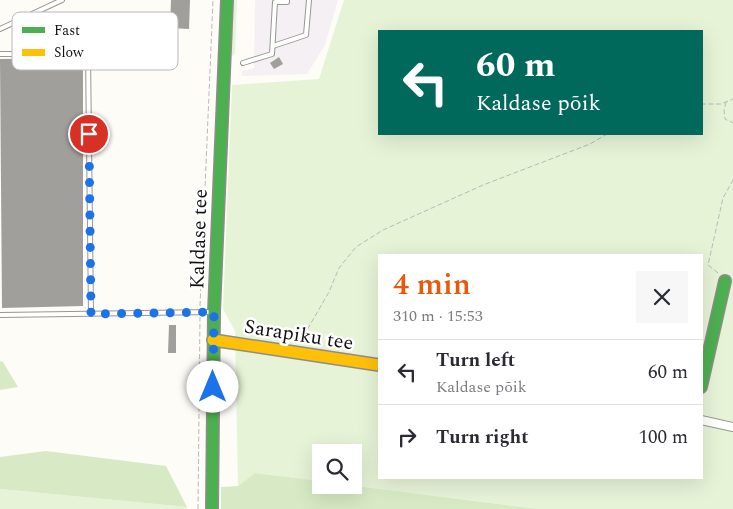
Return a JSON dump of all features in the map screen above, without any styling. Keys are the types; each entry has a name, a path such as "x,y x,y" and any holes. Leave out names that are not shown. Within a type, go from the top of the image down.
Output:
{"street":[{"name":"Kaldase tee","path":"212,509 213,340 227,0"},
{"path":"703,379 726,280"},
{"name":"Sarapiku tee","path":"213,340 378,366"},
{"path":"703,420 733,428"}],"lane":[{"path":"36,12 62,0"},
{"path":"243,62 272,54 275,2 287,2 287,0"},
{"path":"273,46 306,35 309,0"},
{"path":"0,29 12,23"},
{"path":"88,70 91,314"},
{"path":"0,314 214,312"}],"path":[{"path":"198,509 200,313 213,0"},
{"path":"703,104 726,102 733,99"},
{"path":"726,102 724,110 725,119 733,123"},
{"path":"294,352 329,292 340,268 356,247 383,230 483,185 590,144 605,135"},
{"path":"726,280 708,265 723,198 733,180"}],"shaded area":[{"path":"255,0 338,0 325,45 307,74 242,76 242,71 254,68"}],"green space":[{"path":"232,0 237,0 235,53 233,56 229,53"},
{"path":"344,0 733,0 733,509 538,509 362,487 362,444 312,444 312,480 255,473 238,486 235,331 223,309 232,85 319,79"},
{"path":"0,361 3,362 18,387 0,390"},
{"path":"46,451 166,466 187,507 0,489 0,457"},
{"path":"255,473 312,480 312,494 362,494 362,487 538,509 221,509 221,487 238,486"},
{"path":"0,489 187,507 187,509 0,509"}],"building":[{"path":"171,0 190,0 189,29 178,28 178,12 171,12"},
{"path":"279,57 283,64 274,69 270,63"},
{"path":"0,59 12,59 12,70 83,70 83,306 2,308"},
{"path":"169,325 176,325 176,353 168,353"}],"traffic: fast":[{"path":"212,509 214,312 227,0"},
{"path":"703,378 725,281"}],"traffic: slow":[{"path":"213,340 378,365"}],"route":[{"path":"89,134 91,314 214,312 213,387"}]}
